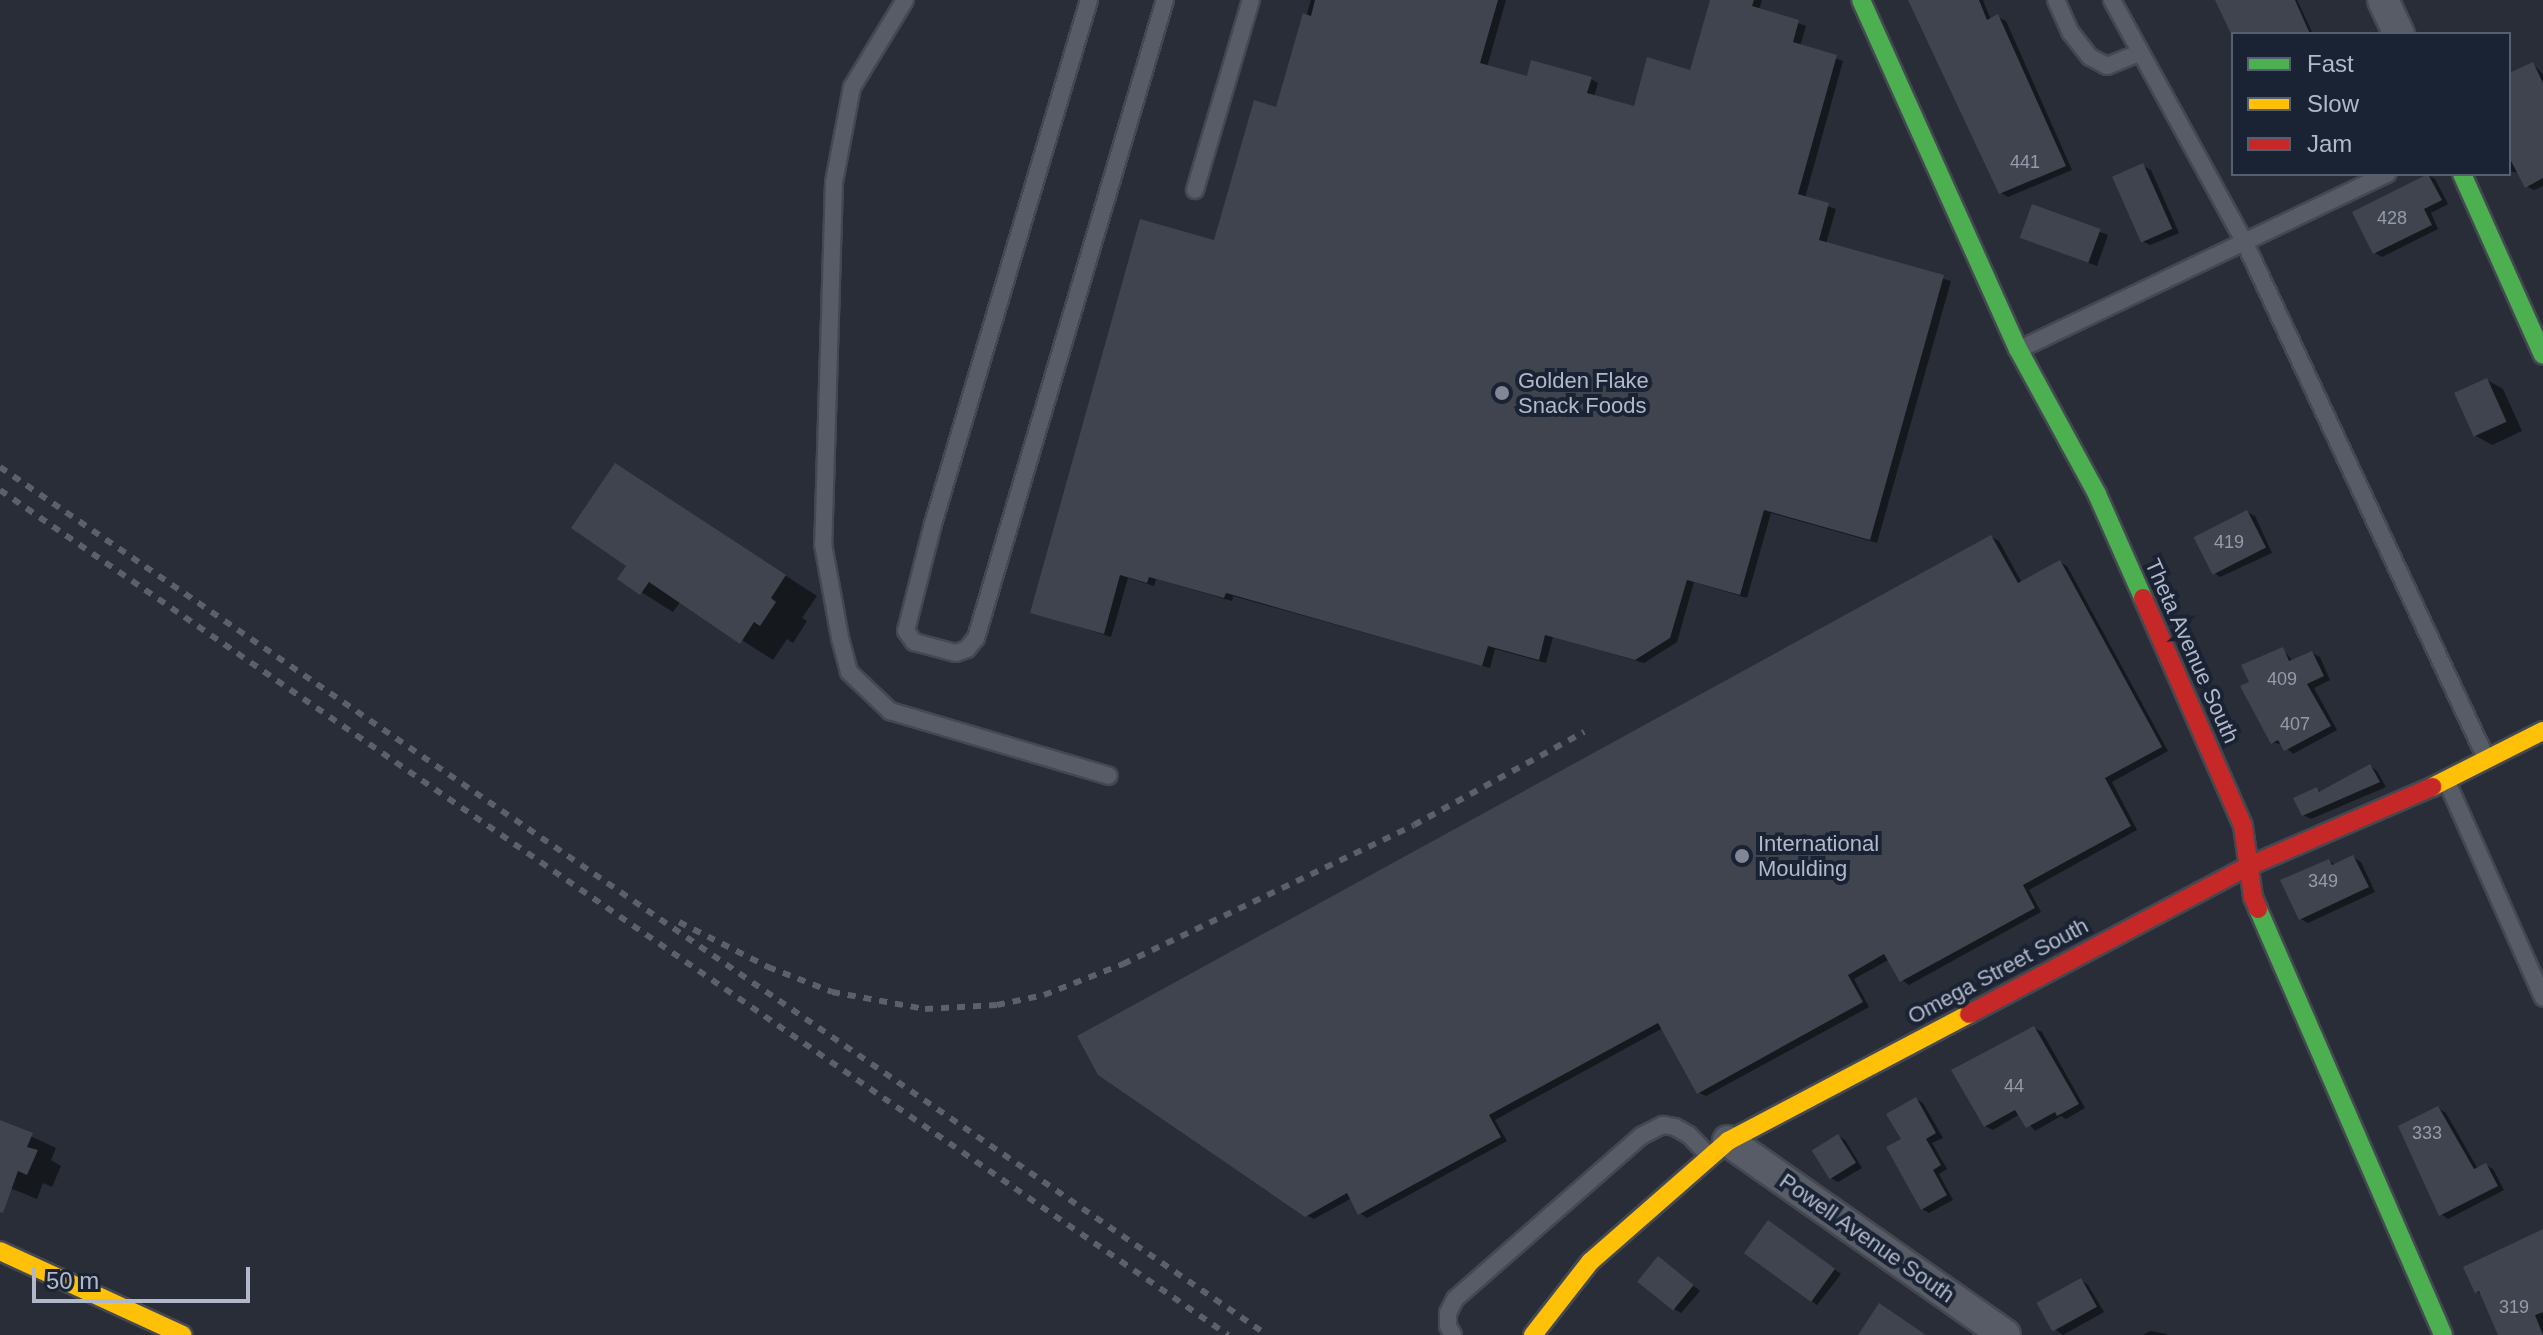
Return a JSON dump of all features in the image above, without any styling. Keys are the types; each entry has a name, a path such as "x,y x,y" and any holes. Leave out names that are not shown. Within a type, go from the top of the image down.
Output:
{"street":[{"name":"Theta Avenue South","path":"1861,0 2018,349 2104,508 2243,826 2253,897 2443,1335"},
{"path":"2383,0 2398,32"},
{"path":"2463,176 2543,355"},
{"name":"Omega Street South","path":"1533,1335 1590,1262 1719,1149 2247,867 2446,781 2543,731"},
{"name":"Powell Avenue South","path":"1719,1149 2005,1335"},
{"path":"0,1251 183,1335"}],"lane":[{"path":"905,0 852,87 834,182 823,544 840,638 849,672 890,711 1109,776"},
{"path":"1089,0 933,524 906,631 914,642 956,653 967,649 976,638 1165,0"},
{"path":"1195,190 1251,0"},
{"path":"2056,0 2071,33 2090,57 2107,66 2139,53"},
{"path":"2112,0 2139,53 2185,128 2245,243 2487,759"},
{"path":"2018,349 2383,176"},
{"path":"2446,781 2543,998"},
{"path":"1453,1335 1448,1326 1448,1313 1455,1299 1641,1136 1663,1125 1675,1127 1719,1149"}],"building":[{"name":"Golden Flake Snack Foods","path":"1315,0 1498,0 1480,63 1527,76 1531,60 1592,77 1587,93 1634,106 1647,57 1690,70 1710,0 1754,0 1752,6 1799,20 1793,42 1837,55 1798,194 1829,203 1819,240 1944,275 1870,540 1764,510 1740,595 1687,580 1670,638 1635,660 1545,635 1539,660 1488,646 1482,666 1226,593 1224,598 1149,577 1147,583 1120,575 1104,634 1030,613 1140,219 1214,240 1254,100 1276,107 1303,13 1311,16"},
{"path":"1908,0 1979,0 1987,20 1998,14 2066,166 1999,194"},
{"path":"2215,0 2295,0 2309,32 2231,32"},
{"path":"2533,62 2543,83 2543,178 2525,188 2511,161 2511,72"},
{"path":"2143,163 2172,229 2141,243 2112,177"},
{"path":"2424,176 2429,176 2442,200 2424,209 2432,225 2373,254 2352,212"},
{"path":"2032,204 2101,229 2088,263 2020,238"},
{"path":"2487,378 2507,422 2474,436 2454,393"},
{"path":"615,463 786,575 771,598 776,602 760,626 754,622 740,644 649,582 640,595 617,579 626,566 571,528"},
{"path":"2247,510 2266,547 2213,575 2194,537"},
{"name":"International Moulding","path":"1991,535 2018,583 2060,560 2162,747 2105,778 2131,826 2023,885 2035,908 1900,982 1884,954 1848,975 1863,1002 1697,1094 1658,1023 1489,1115 1501,1137 1358,1215 1347,1193 1305,1217 1098,1075 1077,1036"},
{"path":"2283,647 2289,661 2312,651 2324,676 2307,684 2331,726 2284,751 2278,740 2271,744 2240,686 2249,682 2241,665"},
{"path":"2370,764 2380,782 2302,816 2293,798 2317,787 2319,792"},
{"path":"2353,855 2369,887 2299,920 2280,880 2329,859 2332,865"},
{"path":"2034,1026 2079,1104 2057,1116 2055,1112 2026,1128 2015,1110 1984,1127 1951,1070"},
{"path":"1916,1097 1936,1133 1926,1139 1941,1165 1933,1170 1947,1195 1921,1210 1886,1147 1901,1139 1886,1114"},
{"path":"2438,1106 2474,1169 2486,1163 2498,1186 2439,1216 2398,1126"},
{"path":"0,1120 33,1133 27,1147 38,1150 27,1175 18,1171 3,1213 0,1212"},
{"path":"1838,1134 1856,1163 1830,1179 1812,1150"},
{"path":"1768,1220 1835,1269 1811,1302 1744,1253"},
{"path":"2543,1229 2543,1312 2535,1315 2543,1335 2498,1335 2479,1291 2475,1293 2463,1267"},
{"path":"1658,1256 1694,1285 1673,1311 1637,1282"},
{"path":"2081,1278 2097,1307 2052,1332 2036,1303"},
{"path":"1879,1303 1926,1335 1858,1335"}],"railway":[{"path":"0,467 1267,1335"},
{"path":"0,490 1228,1335"},
{"path":"679,922 768,967 832,992 925,1009 997,1005 1044,995 1123,964 1414,825 1584,732"}],"traffic: fast":[{"path":"1861,0 2018,349 2097,494 2143,598"},
{"path":"2463,176 2543,355"},
{"path":"2258,909 2443,1335"}],"traffic: slow":[{"path":"2432,787 2543,731"},
{"path":"1533,1335 1590,1262 1728,1141 1969,1014"},
{"path":"0,1251 183,1335"}],"traffic: jam":[{"path":"2143,598 2243,826 2253,897 2258,909"},
{"path":"1969,1014 2247,867 2432,787"}],"place":[{"name":"Golden Flake Snack Foods","path":"1502,393"},
{"name":"International Moulding","path":"1742,856"}]}
